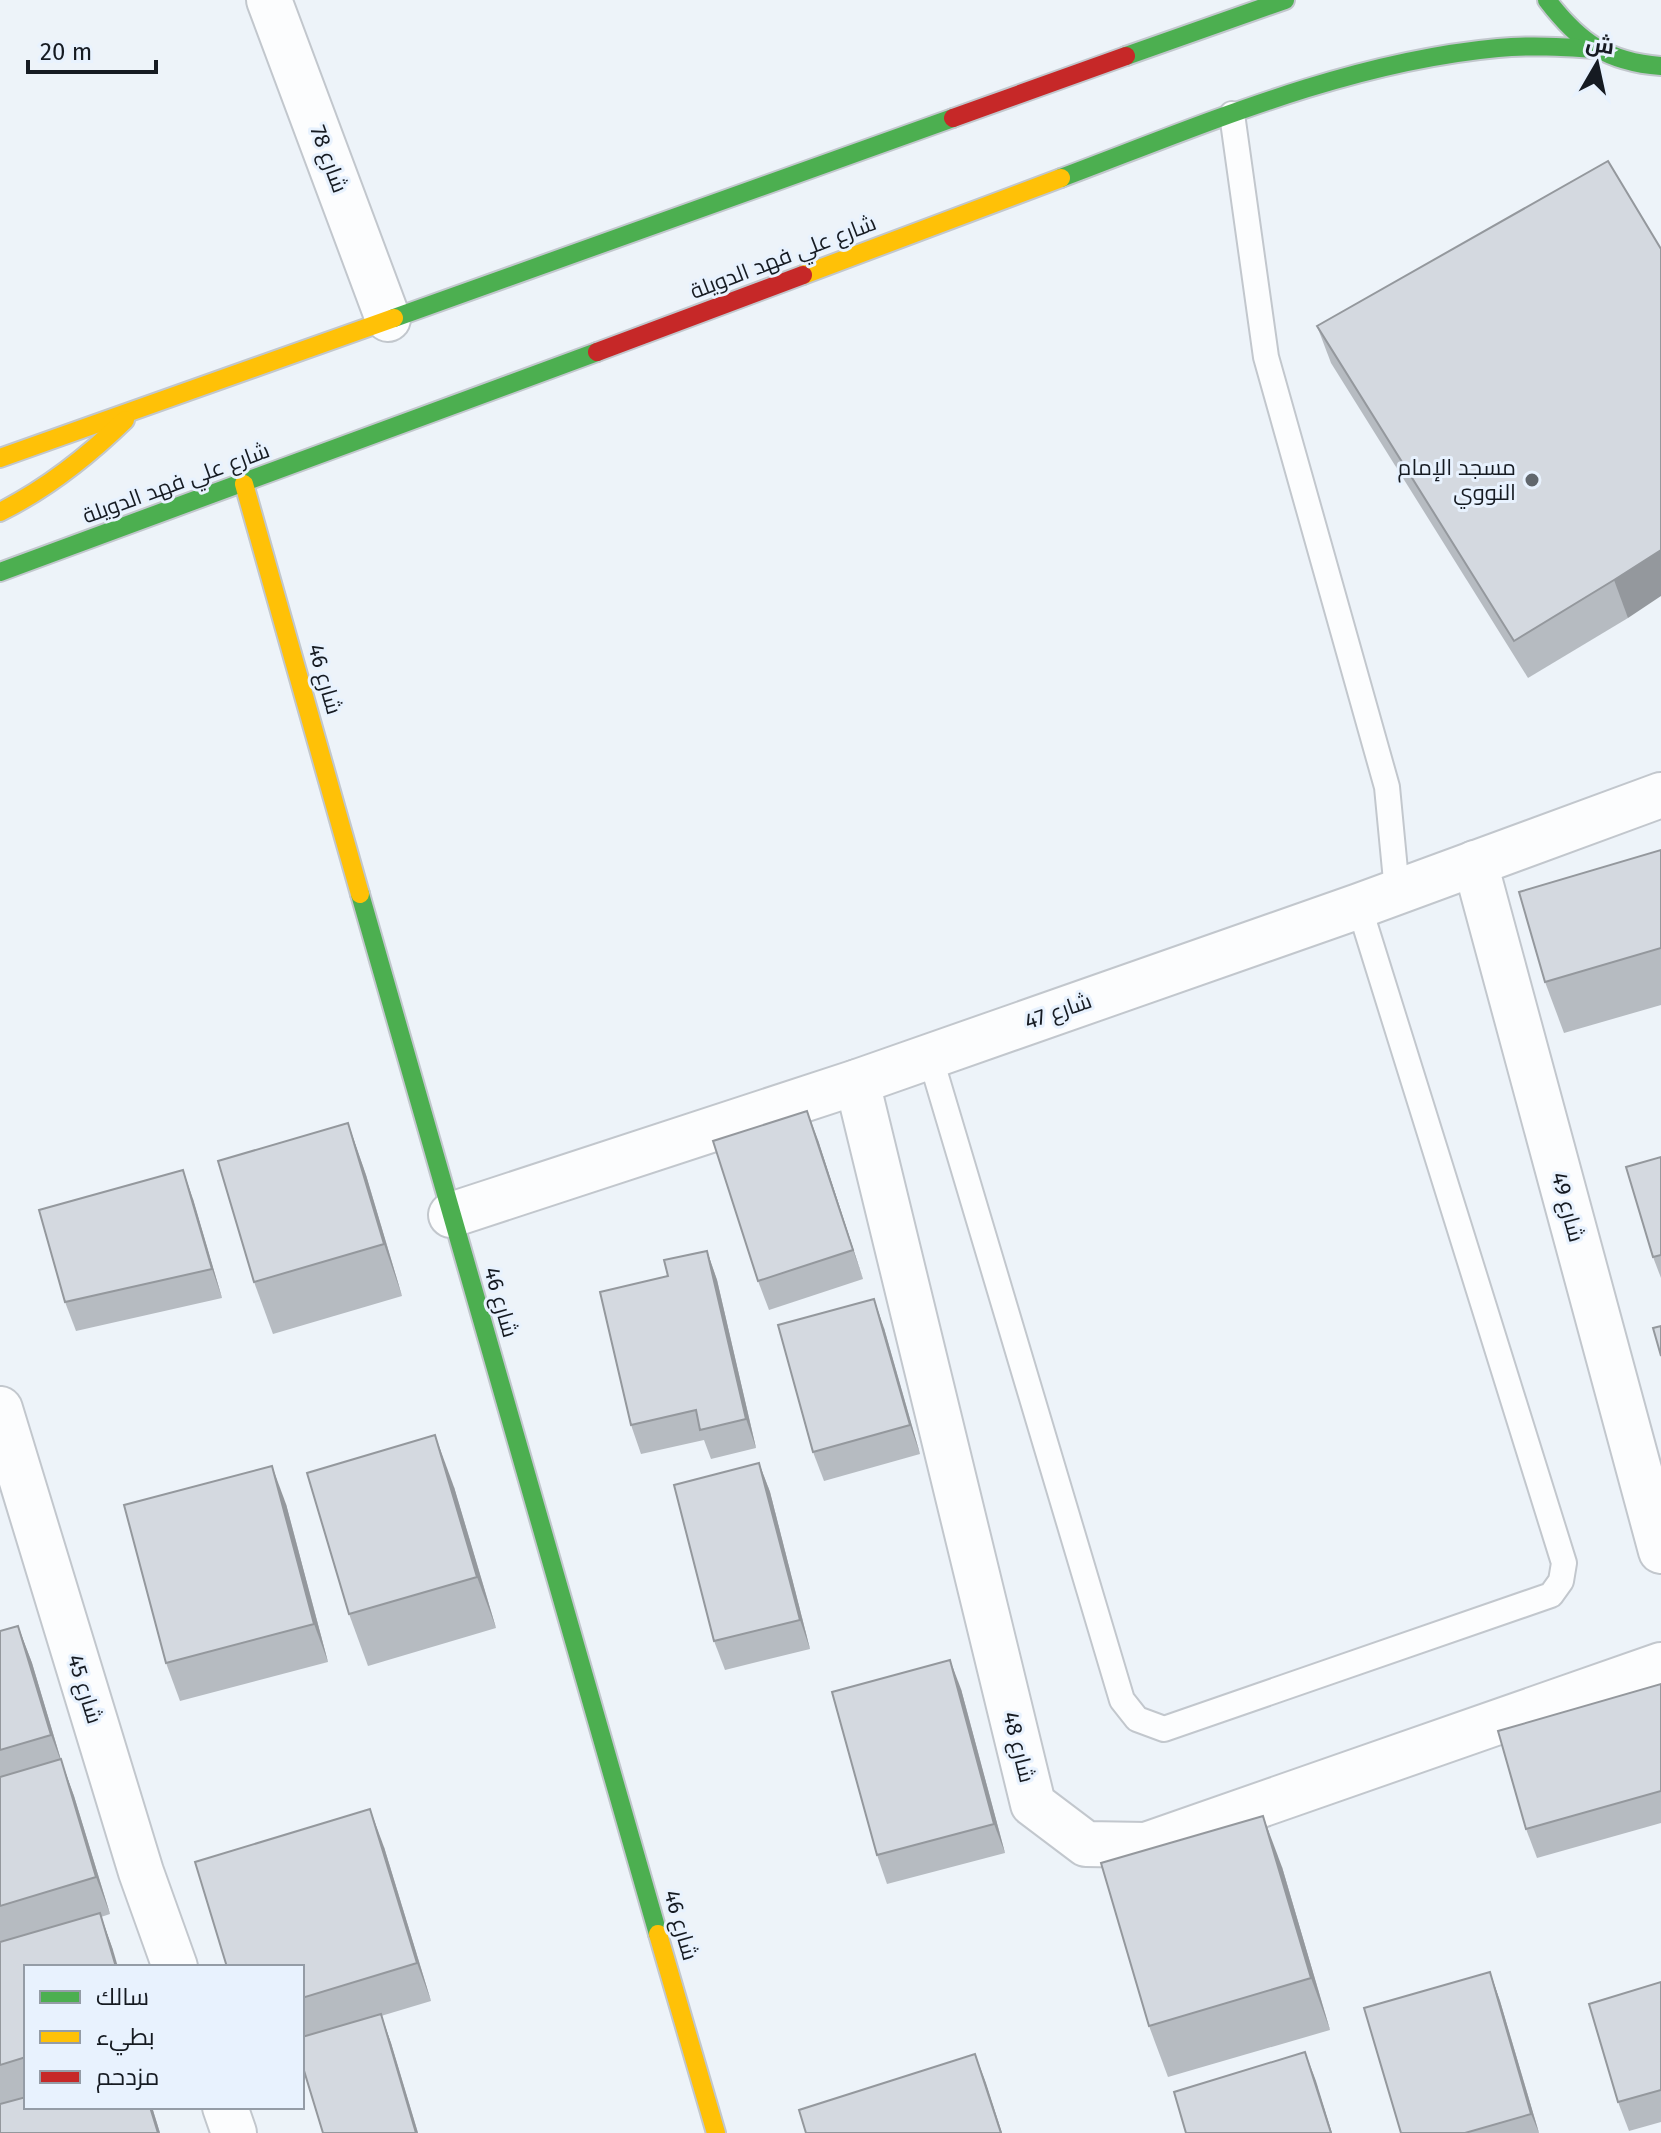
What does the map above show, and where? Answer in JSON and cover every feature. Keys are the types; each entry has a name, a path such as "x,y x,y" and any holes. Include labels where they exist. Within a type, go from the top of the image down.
{"main road":[{"path":"0,458 1285,0"},
{"path":"1547,0 1566,26 1606,54"},
{"name":"شارع علي فهد الدويلة","path":"0,572 244,484 1232,114 1372,69 1449,52 1501,46 1559,45 1661,66"},
{"path":"0,512 61,477 101,444 138,407"},
{"name":"شارع 46","path":"244,484 716,2133"}],"street":[{"name":"شارع 78","path":"269,0 388,319"},
{"path":"1606,54 1661,74"},
{"name":"شارع 47","path":"451,1215 857,1082 1661,795"},
{"name":"شارع 49","path":"1475,863 1661,1551"},
{"name":"شارع 48","path":"857,1082 1033,1804 1086,1844 1146,1845 1661,1665"},
{"name":"شارع 45","path":"0,1409 141,1872 174,1965"},
{"path":"226,2109 234,2133"}],"lane":[{"path":"930,1056 1122,1700 1137,1719 1164,1729 1551,1595 1561,1581 1564,1563 1378,898 1387,787 1266,357 1232,114"}],"building":[{"name":"مسجد الإمام النووي","path":"1608,161 1661,249 1661,550 1514,641 1317,326"},
{"path":"1661,850 1661,948 1545,982 1519,892"},
{"path":"807,1111 853,1250 758,1281 713,1141"},
{"path":"348,1123 384,1244 254,1282 218,1161"},
{"path":"1661,1157 1661,1255 1653,1257 1626,1167"},
{"path":"183,1170 212,1269 65,1302 39,1210"},
{"path":"707,1251 746,1419 700,1430 696,1410 631,1425 600,1292 668,1276 664,1260"},
{"path":"874,1299 910,1425 813,1452 778,1325"},
{"path":"1661,1326 1661,1356 1653,1328"},
{"path":"435,1435 477,1577 349,1614 307,1473"},
{"path":"759,1463 800,1620 714,1641 674,1485"},
{"path":"272,1466 314,1624 166,1663 124,1505"},
{"path":"18,1626 51,1735 0,1750 0,1631"},
{"path":"950,1660 994,1824 877,1855 832,1692"},
{"path":"1661,1684 1661,1791 1526,1829 1498,1731"},
{"path":"61,1759 96,1877 0,1906 0,1777"},
{"path":"370,1809 417,1963 304,1997 304,1965 226,1965 195,1862"},
{"path":"1263,1816 1311,1978 1149,2026 1101,1863"},
{"path":"100,1913 115,1965 24,1965 24,2058 0,2065 0,1942"},
{"path":"1490,1972 1531,2114 1465,2133 1401,2133 1364,2008"},
{"path":"1661,1982 1661,2090 1618,2102 1589,2004"},
{"path":"381,2014 416,2133 323,2133 304,2071 304,2036"},
{"path":"1305,2052 1331,2133 1186,2133 1174,2092"},
{"path":"975,2054 1001,2133 806,2133 799,2110"},
{"path":"24,2098 24,2109 151,2109 158,2133 0,2133 0,2104"}],"traffic: fast":[{"path":"1126,56 1285,0"},
{"path":"1547,0 1571,27 1596,47 1625,60 1661,66"},
{"path":"1061,178 1275,98 1385,67 1441,55 1498,48 1595,49"},
{"path":"394,318 953,118"},
{"path":"0,572 597,352"},
{"path":"360,894 658,1934"}],"traffic: slow":[{"path":"803,275 1061,178"},
{"path":"0,458 394,318"},
{"path":"0,512 66,471 125,420"},
{"path":"244,484 360,894"},
{"path":"658,1934 716,2133"}],"traffic: jam":[{"path":"953,118 1126,56"},
{"path":"597,352 803,275"}],"place":[{"name":"مسجد الإمام النووي","path":"1532,480"}]}
